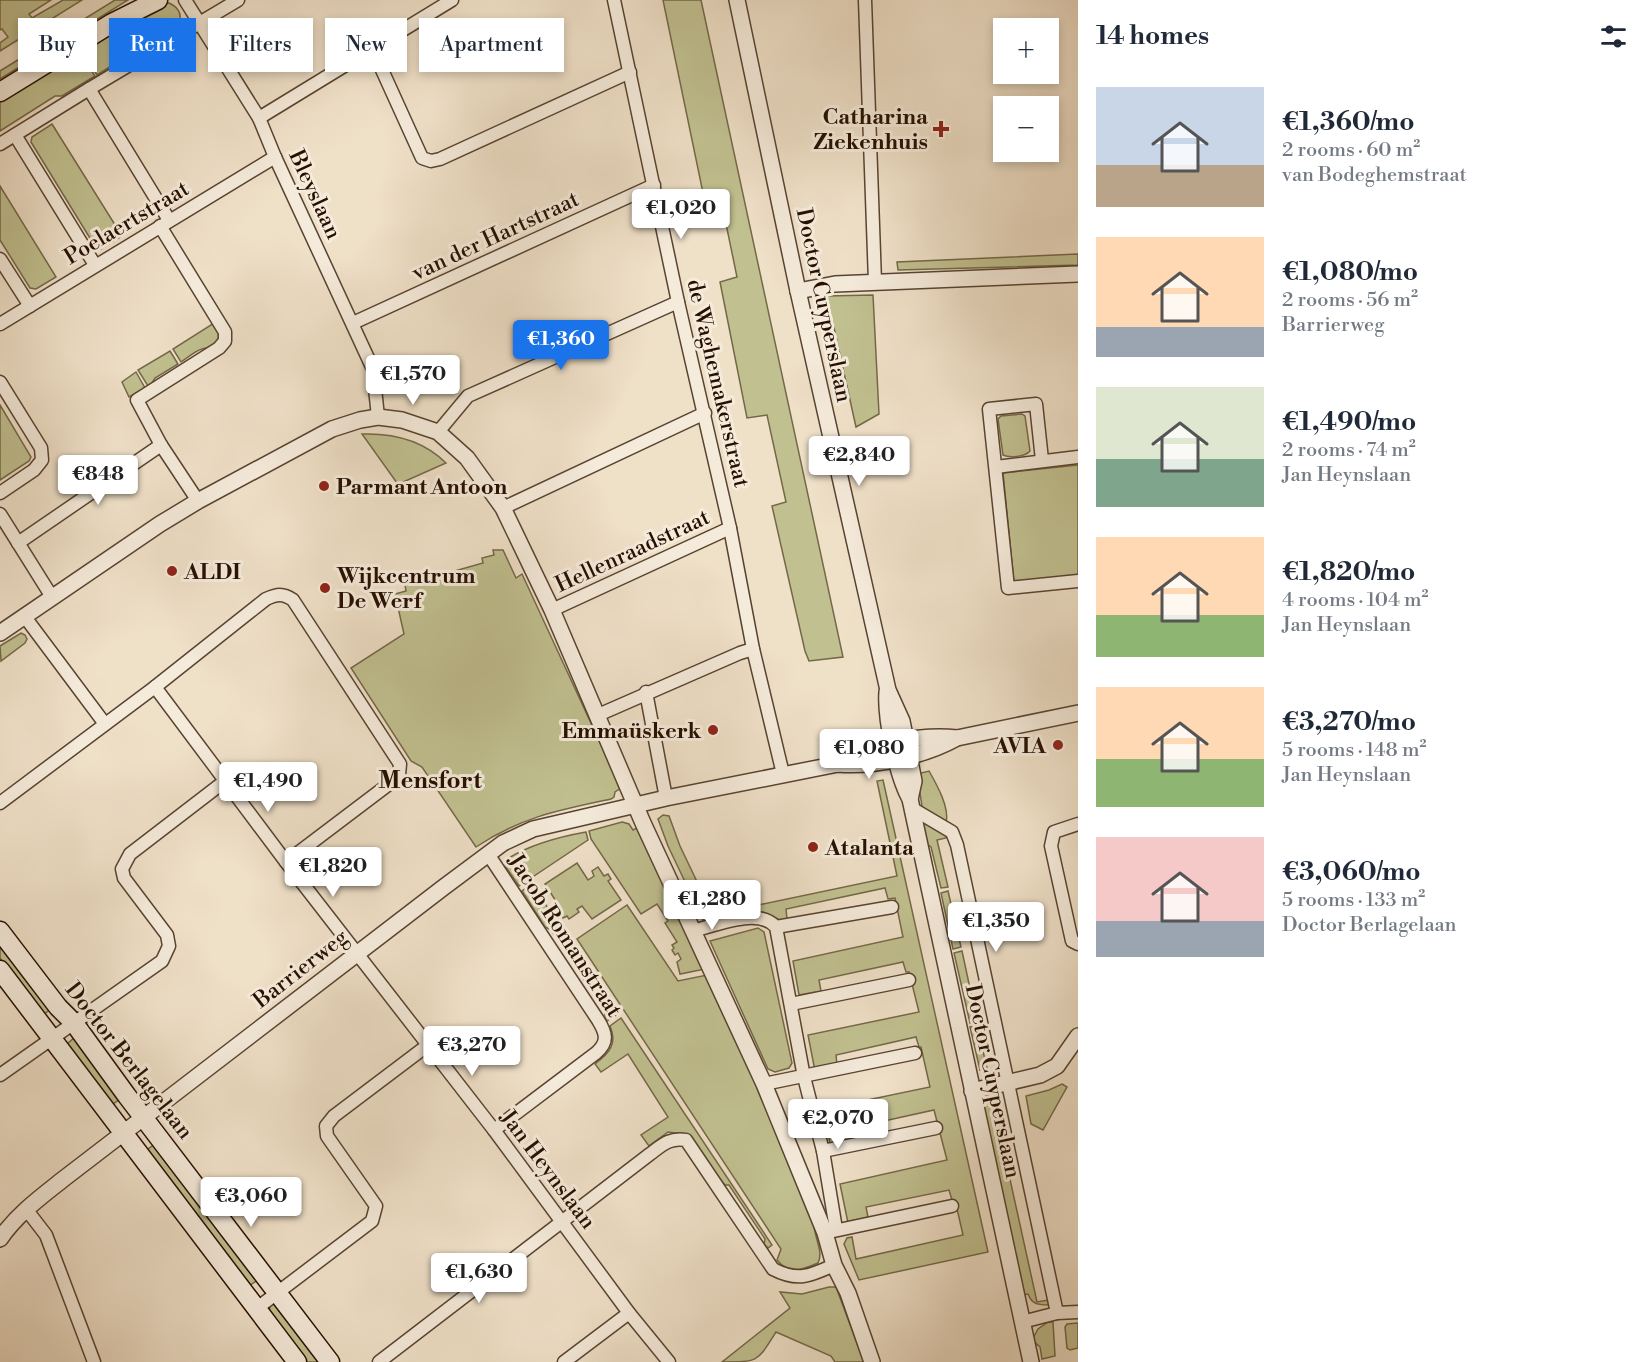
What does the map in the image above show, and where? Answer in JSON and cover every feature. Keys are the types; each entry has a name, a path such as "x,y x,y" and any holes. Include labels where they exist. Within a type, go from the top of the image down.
{"main road":[{"path":"118,18 141,0"},
{"path":"122,18 158,0"},
{"path":"0,92 109,25"},
{"name":"Doctor Berlagelaan","path":"0,931 58,1007 74,1023 330,1362"},
{"path":"0,970 297,1362"}],"street":[{"name":"Bleyslaan","path":"185,0 259,118 373,369 378,417"},
{"path":"0,144 238,0"},
{"path":"407,28 452,0"},
{"name":"de Waghemakerstraat","path":"614,0 678,302 730,528 753,649 783,774"},
{"name":"Doctor Cuyperslaan","path":"736,0 798,291 888,690 902,721 902,785 912,804 1031,1362"},
{"path":"865,0 875,282"},
{"path":"259,118 336,72"},
{"path":"383,72 422,158 431,161 441,159 630,72"},
{"path":"89,89 225,332 225,341 219,348 137,400 161,445 198,501"},
{"path":"15,135 95,265"},
{"name":"Poelaertstraat","path":"0,324 275,157"},
{"name":"van der Hartstraat","path":"353,323 654,185"},
{"path":"0,259 30,306"},
{"path":"798,291 835,284 1078,274"},
{"path":"438,432 468,396 678,302"},
{"path":"0,382 40,448 42,460 34,470 0,493"},
{"path":"1042,460 1036,404 989,408 1008,588 1078,581"},
{"path":"503,508 705,413"},
{"path":"0,633 160,524 332,429 378,417 402,420 438,432 467,458 503,508 552,610 636,805 831,1231"},
{"path":"18,543 161,445"},
{"path":"996,467 1078,457"},
{"path":"0,514 52,597"},
{"name":"Hellenraadstraat","path":"552,610 730,528"},
{"path":"0,803 155,687 266,599 276,595 286,595 293,600 400,764 399,775 393,781 286,862"},
{"path":"25,617 105,724"},
{"path":"598,715 646,692 740,652 753,649"},
{"name":"Jan Heynslaan","path":"155,687 286,862 494,1130 629,1313 669,1362"},
{"path":"646,692 666,798"},
{"name":"Barrierweg","path":"0,1239 26,1209 123,1132 502,843 533,829 666,798 838,764 854,754 901,750 936,736 957,738 1078,713"},
{"path":"0,1075 162,961 169,946 167,935 124,878 122,869 130,854 225,781"},
{"name":"Doctor Cuyperslaan","path":"912,804 952,832 957,845 1057,1313"},
{"path":"1078,824 1054,832 1051,846 1072,941 1078,944"},
{"name":"Jacob Romanstraat","path":"488,854 598,1020 606,1038 605,1043 596,1053 494,1130"},
{"path":"776,927 892,907"},
{"path":"693,931 753,916 767,918 776,927 804,1077 823,1151 834,1265 848,1293 872,1362"},
{"path":"791,1004 909,980"},
{"path":"972,1091 1040,1075 1057,1066 1078,1036"},
{"path":"256,1309 372,1221 376,1206 327,1136 326,1126 334,1116 428,1045"},
{"path":"764,1084 915,1053"},
{"path":"823,1151 936,1128"},
{"path":"379,1362 669,1140 676,1138 686,1140 773,1269 786,1275 804,1277 834,1265"},
{"path":"831,1231 952,1206"},
{"path":"26,1209 46,1235 94,1362"},
{"path":"1022,1322 1057,1313 1078,1312"},
{"path":"564,1362 629,1313"}],"shaded area":[{"path":"0,0 51,0 29,14 32,18 18,18 18,40 0,51 0,43 8,37 2,29 0,30"},
{"path":"63,0 82,0 53,18 32,18"},
{"path":"115,0 128,0 97,19 86,18"},
{"path":"663,0 701,0 843,657 809,661 805,651 772,506 786,502 767,415 747,418 720,282 737,277 719,190 703,193"},
{"path":"169,3 179,11 180,18 136,18 155,6"},
{"path":"109,34 109,67 97,75 95,72 97,72 97,42"},
{"path":"18,60 18,68 0,79 0,71"},
{"path":"49,72 92,72 95,76 62,96 55,96 0,131 0,102"},
{"path":"52,124 122,236 101,249 96,248 31,142 32,137"},
{"path":"0,186 56,277 36,289 30,288 0,240"},
{"path":"1078,254 1078,265 898,270 897,262"},
{"path":"873,295 879,414 856,427 827,296"},
{"path":"214,323 218,341 181,362 173,349"},
{"path":"170,351 178,364 155,378 148,386 138,370"},
{"path":"136,372 145,388 129,397 122,382"},
{"path":"0,405 31,457 29,461 0,480"},
{"path":"1022,414 1025,416 1030,451 1025,455 1003,455 998,419 1001,416"},
{"path":"362,434 385,435 418,443 446,463 397,483"},
{"path":"1078,465 1078,576 1014,583 1003,473"},
{"path":"493,550 503,550 516,578 522,574 621,788 611,799 541,816 509,828 476,847 422,767 411,761 351,668 404,634 395,594 406,591 405,585 483,563 482,558 494,555"},
{"path":"21,633 27,639 25,643 1,661 0,646"},
{"path":"929,771 944,804 946,823 924,810 922,806 917,774"},
{"path":"883,780 988,1252 859,1280 844,1244 847,1238 852,1237 856,1259 963,1235 955,1200 952,1200 949,1190 866,1207 868,1217 848,1223 840,1184 947,1160 934,1110 843,1130 844,1141 830,1144 824,1109 930,1087 921,1047 916,1037 836,1055 837,1065 815,1071 808,1035 919,1012 909,972 906,972 903,962 819,980 821,991 799,995 793,961 903,937 895,898 888,899 885,888 786,909 787,919 782,921 763,912 706,926 668,846 658,819 663,815 669,816 680,846 711,911 749,903 758,905 897,876 877,781"},
{"path":"922,820 946,834 946,838 937,840 948,887 941,888 931,847 924,842"},
{"path":"622,822 629,824 633,830 639,827 705,969 680,974 677,962 681,959 678,953 675,955 672,950 674,948 672,945 677,942 665,923 668,921 657,904 641,914 591,839 589,831"},
{"path":"586,832 588,840 519,886 505,866 507,859 535,845"},
{"path":"577,863 588,880 594,876 592,871 598,867 604,876 608,874 611,879 608,881 621,900 592,919 582,906 577,909 579,912 569,919 567,916 563,918 557,908 559,906 545,884"},
{"path":"532,884 569,940 561,945 551,930 545,927 522,891"},
{"path":"948,891 961,947 953,949 941,893"},
{"path":"627,905 678,981 707,975 756,1082 814,1224 820,1254 818,1263 796,1270 786,1268 777,1260 781,1249 577,939"},
{"path":"758,928 764,932 792,1063 789,1068 775,1072 768,1069 710,941"},
{"path":"0,939 52,1008 43,1015 0,958"},
{"path":"574,945 619,1013 607,1021 605,1011 565,951"},
{"path":"962,951 977,1021 970,1023 954,953"},
{"path":"621,1018 772,1245 768,1248 764,1244 765,1239 729,1185 725,1185 683,1134 668,1132 649,1146 641,1135 668,1117 628,1054 601,1072 595,1064 611,1048 613,1038 610,1026"},
{"path":"977,1026 987,1068 980,1070 970,1027"},
{"path":"75,1037 124,1096 109,1107 67,1044"},
{"path":"1062,1084 1067,1087 1043,1130 1031,1124 1026,1096"},
{"path":"993,1102 1037,1302 1048,1300 1050,1305 1036,1304 1028,1294 1023,1295 982,1105"},
{"path":"159,1141 262,1277 249,1286 144,1152"},
{"path":"836,1287 864,1362 835,1362 831,1356 776,1332 756,1358 743,1362 722,1362 790,1308 780,1292 802,1294"},
{"path":"276,1301 327,1362 306,1362 269,1313 270,1306"},
{"path":"1048,1322 1053,1322 1055,1356 1042,1359 1040,1347 1032,1340 1038,1329"},
{"path":"1078,1323 1078,1348 1070,1350 1067,1348 1065,1327 1067,1324"}],"place":[{"name":"Catharina Ziekenhuis","path":"941,129"},
{"name":"Parmant Antoon","path":"324,486"},
{"name":"ALDI","path":"172,571"},
{"name":"Wijkcentrum De Werf","path":"325,588"},
{"name":"Emmaüskerk","path":"713,730"},
{"name":"AVIA","path":"1058,745"},
{"name":"Atalanta","path":"813,847"}],"district":[{"name":"Mensfort","path":"430,780"}]}
